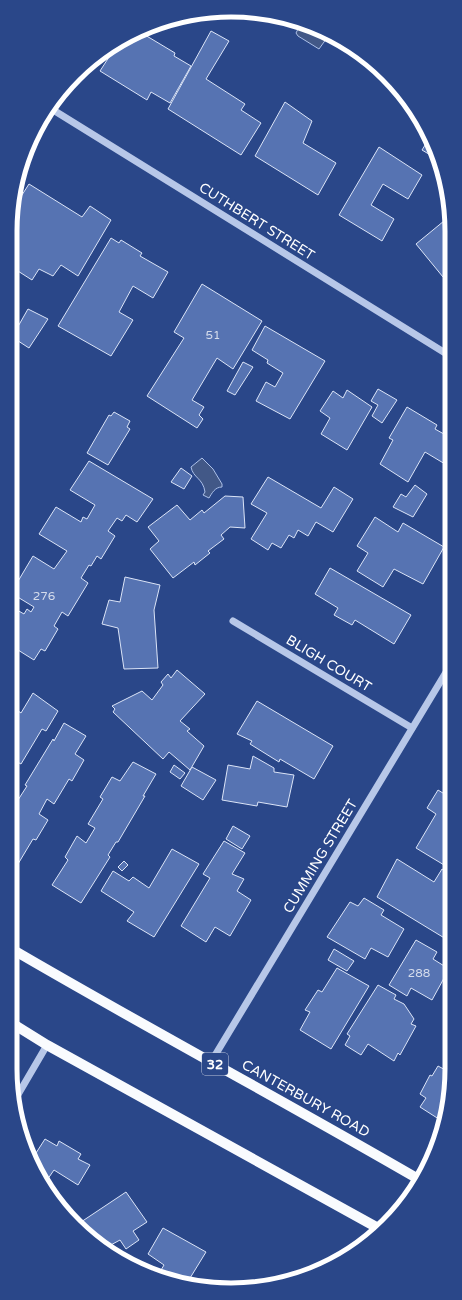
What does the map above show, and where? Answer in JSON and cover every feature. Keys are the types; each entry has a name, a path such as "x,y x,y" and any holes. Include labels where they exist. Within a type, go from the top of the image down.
{"main road":[{"name":"CANTERBURY ROAD","path":"17,952 415,1177"},
{"path":"17,1026 375,1227"}],"street":[{"name":"CUTHBERT STREET","path":"54,111 445,353"},
{"name":"BLIGH COURT","path":"233,620 412,728"},
{"name":"CUMMING STREET","path":"211,1062 445,674"},
{"path":"19,1094 47,1044"}],"water":[{"path":"299,28 326,39 319,49 298,36 296,33"},
{"path":"202,458 213,469 222,484 222,487 216,489 209,498 203,495 205,492 204,487 192,471 191,467"}],"building":[{"path":"211,31 229,41 206,79 245,104 241,110 261,123 241,155 168,109"},
{"path":"145,35 175,53 174,56 191,66 170,103 151,92 147,100 100,71 111,54"},
{"path":"285,102 312,121 303,143 336,163 318,195 255,156"},
{"path":"426,143 432,156 422,150"},
{"path":"379,147 422,175 408,199 383,184 371,205 394,219 382,241 339,215"},
{"path":"29,184 82,217 90,206 111,220 78,276 61,265 53,276 39,269 32,280 17,270 17,217 20,199"},
{"path":"445,220 445,275 443,277 416,244"},
{"path":"111,238 119,243 121,240 142,253 140,256 168,272 153,298 133,286 119,312 133,320 111,356 58,326"},
{"path":"202,284 262,321 233,369 217,358 192,400 204,407 199,415 203,419 197,428 147,396 184,338 174,332"},
{"path":"28,309 48,319 29,348 17,340 17,328"},
{"path":"265,326 325,361 290,419 256,401 266,382 275,387 283,373 267,363 268,360 252,350"},
{"path":"243,362 253,367 235,395 227,391"},
{"path":"378,389 397,400 382,423 372,416 378,405 371,401"},
{"path":"347,390 372,407 347,450 321,434 330,418 320,411 333,391 343,398"},
{"path":"407,407 437,425 435,429 445,435 445,464 425,452 408,482 380,464 393,440 389,438"},
{"path":"114,412 130,421 127,427 130,429 108,465 87,453 109,415 111,416"},
{"path":"89,461 153,499 137,522 126,515 122,521 117,518 108,531 115,536 101,559 97,556 81,578 88,583 68,616 62,612 54,626 58,629 45,651 41,649 34,660 17,649 17,610 24,614 27,609 31,612 34,607 17,597 17,583 33,556 54,569 67,551 39,534 56,507 81,522 83,517 87,519 95,505 70,490"},
{"path":"181,468 192,476 184,489 171,482"},
{"path":"268,477 321,508 334,487 353,499 333,532 316,522 308,536 298,530 294,538 289,535 281,548 272,543 268,550 251,539 267,513 251,504"},
{"path":"415,485 427,494 413,517 393,507 401,494 406,497"},
{"path":"225,496 243,497 245,528 230,527 221,535 224,539 208,551 210,553 195,565 194,562 173,578 150,549 159,541 148,527 177,505 190,520 202,510 204,513"},
{"path":"375,517 398,532 403,523 444,547 423,584 394,569 383,587 357,571 368,553 357,546"},
{"path":"330,568 411,615 394,644 355,620 352,625 334,615 338,608 315,594"},
{"path":"125,577 160,585 154,610 158,668 124,669 118,628 102,624 109,600 120,602"},
{"path":"177,670 205,694 180,721 190,729 187,731 204,746 190,770 169,752 163,759 113,712 115,709 112,706 142,691 152,700 163,685 161,682 168,674 171,678"},
{"path":"33,693 58,711 46,731 42,729 21,764 17,762 17,710 21,713"},
{"path":"257,701 333,746 314,779 280,759 279,762 250,744 252,741 237,734"},
{"path":"64,723 86,736 75,754 84,760 72,781 69,779 54,804 47,799 39,814 48,820 36,840 33,839 18,864 17,800 27,786 25,785 53,739 54,741"},
{"path":"253,756 274,768 274,772 294,775 287,807 258,802 257,806 222,800 228,765 250,769"},
{"path":"133,762 156,774 118,842 116,842 108,855 110,857 81,903 52,885 68,860 65,857 77,836 86,843 95,828 88,824 103,799 100,797 112,777 120,781"},
{"path":"174,765 185,773 180,779 170,772"},
{"path":"192,767 216,780 203,800 181,786"},
{"path":"438,790 445,794 445,866 416,848 436,814 427,808"},
{"path":"233,826 250,836 242,849 226,839"},
{"path":"224,841 245,853 232,874 244,879 237,891 251,900 230,936 215,927 206,942 181,926 210,878 203,874"},
{"path":"172,849 199,864 154,937 127,921 134,912 101,891 113,871 129,881 133,877 149,888"},
{"path":"397,859 434,882 442,869 445,870 445,938 377,897"},
{"path":"124,861 128,865 122,871 118,867"},
{"path":"364,898 384,910 381,915 404,929 388,957 371,948 365,959 327,937 350,902 358,906"},
{"path":"416,940 437,952 433,959 445,966 445,976 432,1000 411,988 407,996 389,985"},
{"path":"334,949 354,961 347,971 328,960"},
{"path":"337,968 369,986 331,1049 300,1030 310,1012 305,1010 318,990 322,992"},
{"path":"378,985 396,995 394,999 404,1004 414,1019 411,1024 416,1026 400,1055 398,1053 394,1061 368,1044 361,1055 345,1045 350,1036 347,1034"},
{"path":"438,1066 445,1070 445,1083 439,1119 420,1107 426,1098 420,1094 430,1075 432,1076"},
{"path":"45,1139 57,1146 59,1141 81,1154 78,1159 90,1165 78,1185 54,1170 48,1179 34,1152 36,1153"},
{"path":"126,1192 147,1222 133,1231 139,1240 126,1249 120,1240 110,1245 82,1222"},
{"path":"163,1228 206,1252 189,1279 160,1271 164,1265 148,1254"}]}
